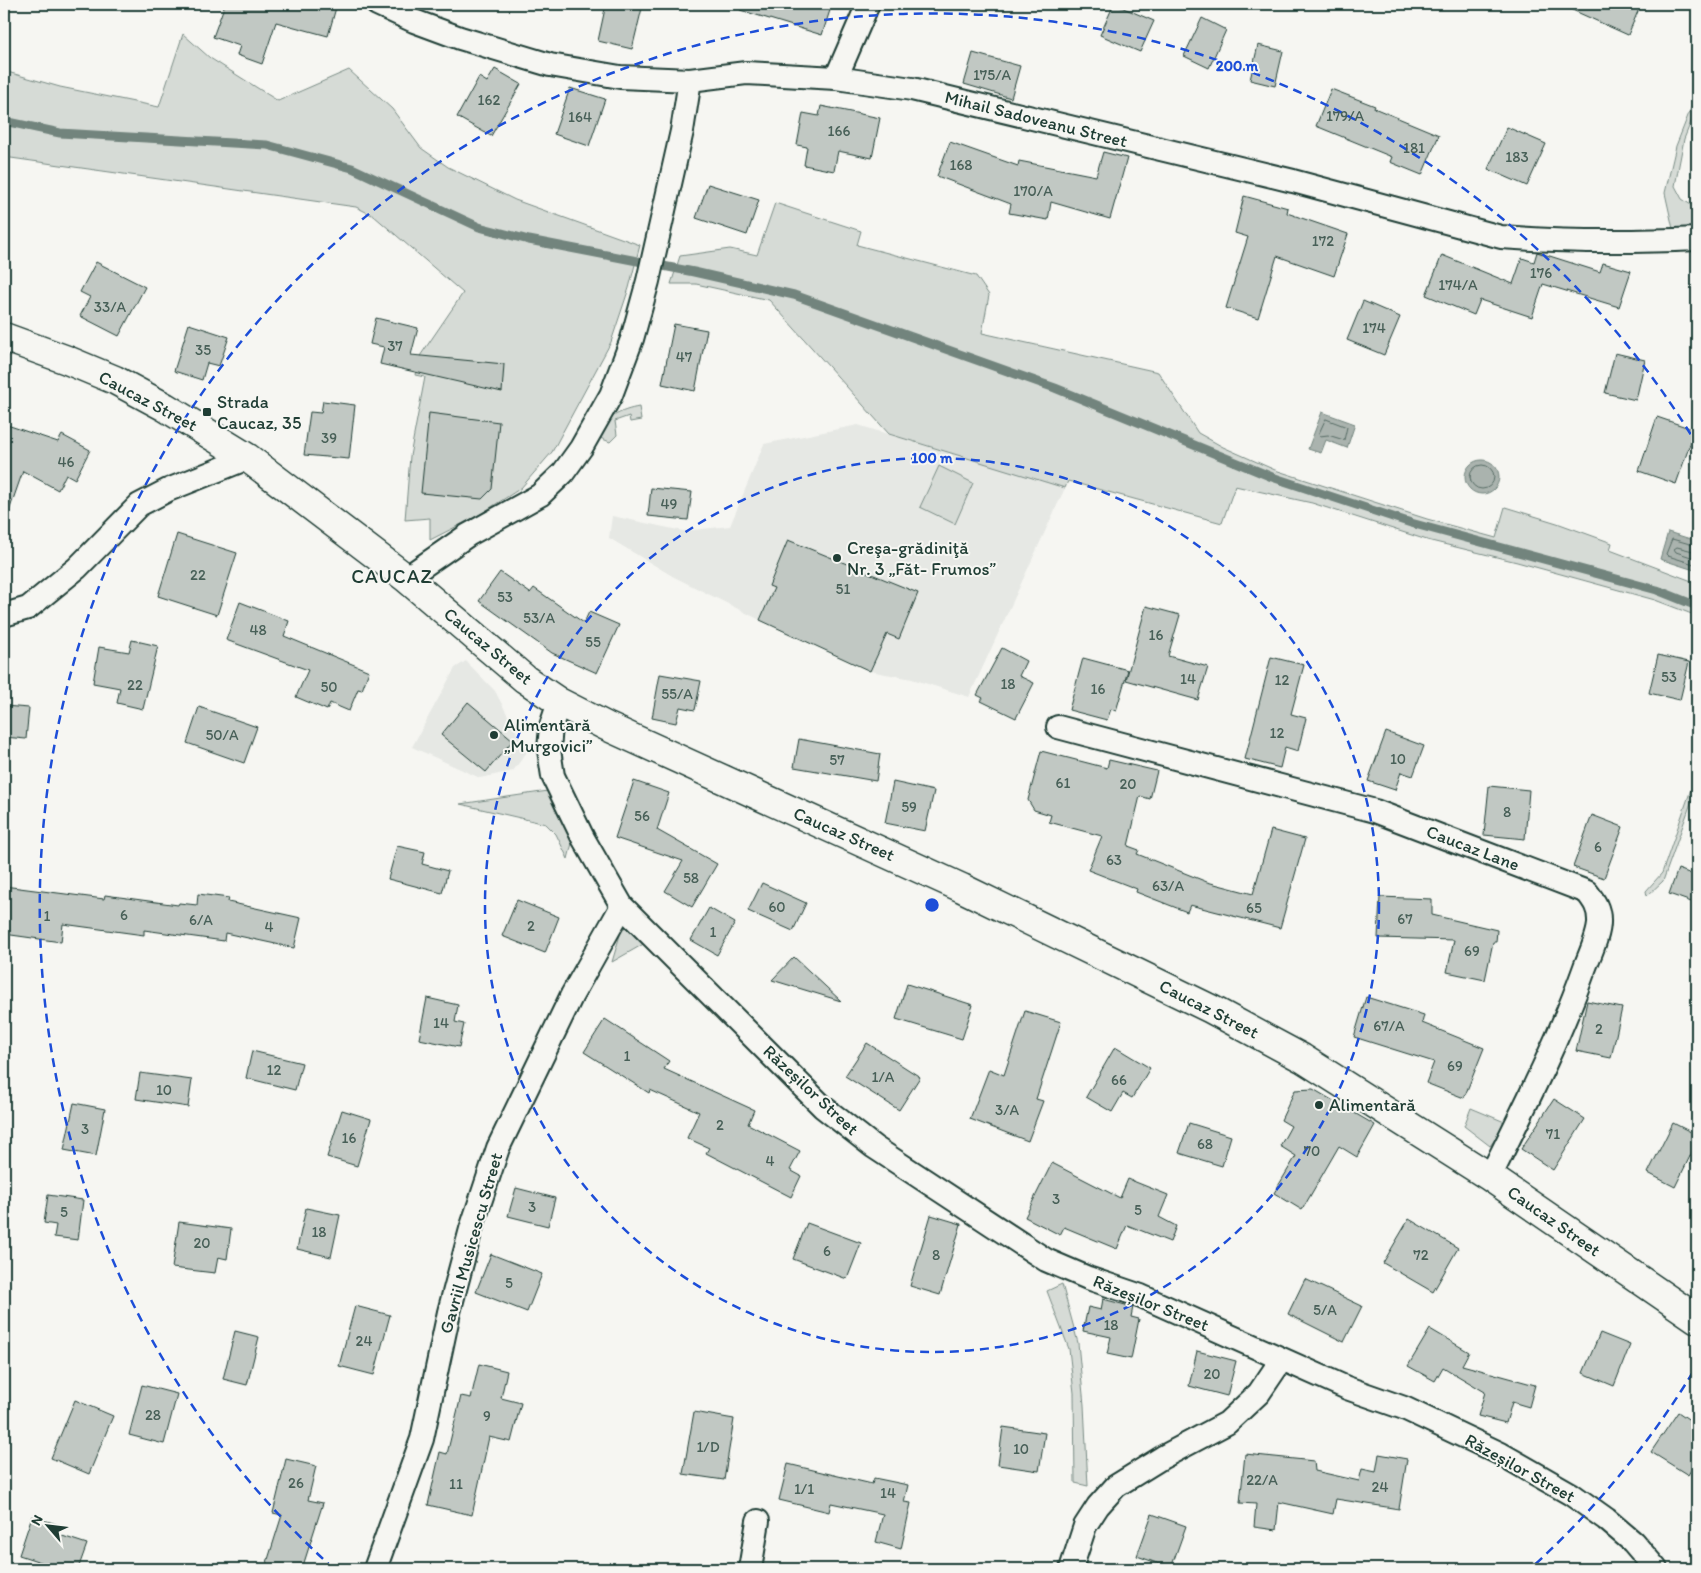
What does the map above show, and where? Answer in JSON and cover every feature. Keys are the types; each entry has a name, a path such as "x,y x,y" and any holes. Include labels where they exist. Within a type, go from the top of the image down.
{"street":[{"name":"Mihail Sadoveanu Street","path":"377,4 414,21 460,38 550,65 620,77 690,80 746,73 836,78 903,87 1293,181 1501,237 1534,240 1697,239"},
{"path":"836,78 868,4"},
{"path":"406,578 468,535 540,495 563,473 581,448 611,395 632,339 648,281 682,131 690,80"},
{"name":"Caucaz Street","path":"4,336 115,380 165,407 248,458 406,578 525,679 559,702 615,730 962,888 1211,1008 1302,1058 1490,1177 1697,1319"},
{"path":"4,615 28,608 77,568 139,506 168,490 248,458"},
{"name":"Răzeșilor Street","path":"559,702 551,726 549,750 553,776 584,838 622,906 823,1107 874,1147 1046,1260 1088,1278 1141,1296 1346,1388 1404,1408 1517,1463 1571,1494 1606,1519 1633,1542 1656,1569"},
{"name":"Caucaz Lane","path":"1058,727 1375,811 1587,892 1597,905 1599,921 1590,954 1574,999 1490,1177"},
{"name":"Gavriil Musicescu Street","path":"375,1569 422,1438 449,1312 472,1229 498,1148 572,995 622,906"},
{"path":"1071,1569 1086,1526 1098,1506 1116,1486 1163,1457 1227,1423 1259,1394 1282,1359"},
{"path":"750,1569 758,1521"}],"shaded area":[{"path":"183,34 210,58 278,101 349,70 392,109 421,148 448,167 515,200 640,245 629,288 611,342 552,452 521,488 479,515 430,540 430,518 405,520 410,456 425,377 415,375 418,359 463,293 374,216 356,207 4,157 4,71 60,87 159,107"},
{"path":"1697,93 1697,107 1684,139 1675,186 1682,199 1697,209 1697,232 1673,229 1665,193 1676,146"},
{"path":"775,203 861,231 857,245 976,276 989,295 982,333 1158,372 1198,433 1223,447 1275,470 1427,519 1496,538 1505,507 1557,523 1612,543 1610,550 1697,583 1697,616 1655,600 1517,562 1427,540 1312,503 1235,486 1222,523 1068,481 1065,488 889,434 769,300 696,284 671,284 680,256 730,249 757,255"},
{"path":"639,407 641,420 630,422 629,416 615,421 617,435 610,442 600,438 601,431 608,420 626,410"},
{"name":"Creşa-grădiniţă Nr. 3 „Făt- Frumos”","path":"858,425 1065,488 969,697 912,679 870,671 760,620 674,577 609,538 612,516 683,531 730,526 764,444"},
{"path":"939,466 973,483 955,524 920,507"},
{"path":"466,661 495,691 527,752 513,771 480,778 412,747 455,668"},
{"path":"1697,772 1697,786 1663,881 1647,896 1646,891 1662,873"},
{"path":"548,791 573,839 568,859 556,834 546,824 460,804"},
{"path":"623,925 647,942 612,962"},
{"path":"1471,1108 1507,1123 1490,1146 1464,1126"},
{"path":"1062,1284 1078,1343 1084,1405 1088,1486 1075,1483 1074,1393 1069,1349 1047,1291"}],"water":[{"path":"1322,412 1355,424 1347,448 1326,440 1321,453 1308,449"},
{"path":"1482,460 1494,465 1499,477 1494,489 1482,494 1470,489 1465,477 1470,465"},
{"path":"1668,532 1697,541 1697,571 1660,559"}],"building":[{"path":"225,4 337,4 328,36 276,22 262,64 237,55 240,46 213,37"},
{"path":"606,4 643,4 632,49 598,41"},
{"path":"741,4 832,4 822,35 740,10"},
{"path":"1114,4 1154,21 1140,52 1100,35"},
{"path":"1559,4 1641,4 1628,35"},
{"path":"1202,18 1226,30 1209,68 1184,56"},
{"path":"1258,45 1283,51 1275,86 1250,80"},
{"path":"973,53 1020,66 1011,98 964,84"},
{"path":"495,69 521,84 491,136 457,117 479,77 487,82"},
{"path":"570,88 605,99 589,146 554,134"},
{"path":"1331,89 1375,106 1374,108 1439,135 1422,175 1390,162 1392,157 1316,126"},
{"path":"821,106 880,118 872,158 838,151 834,171 804,165 807,147 797,145 803,113 819,116"},
{"path":"1507,127 1546,144 1527,186 1488,169"},
{"path":"950,142 1018,166 1019,161 1096,176 1103,152 1127,158 1110,219 1051,202 1048,220 1009,213 1011,204 937,176"},
{"path":"708,184 759,200 747,235 696,218"},
{"path":"1244,196 1288,208 1287,213 1348,234 1334,276 1277,256 1258,318 1226,308 1248,237 1235,233"},
{"path":"1537,252 1600,272 1603,263 1631,271 1619,307 1543,284 1532,317 1480,300 1474,315 1426,295 1442,255 1513,284 1522,258 1534,262"},
{"path":"96,262 145,287 119,336 80,316 90,297 80,292"},
{"path":"1363,301 1400,317 1384,355 1347,340"},
{"path":"376,318 418,328 411,355 504,364 502,392 380,364 384,347 370,344"},
{"path":"189,324 229,337 219,366 207,363 202,380 174,371"},
{"path":"674,324 707,330 695,391 662,384"},
{"path":"1615,353 1645,360 1636,400 1605,393"},
{"path":"323,401 355,405 349,459 304,455 310,412 321,413"},
{"path":"429,413 499,422 492,489 482,499 421,493"},
{"path":"1657,417 1695,430 1676,484 1639,471"},
{"path":"4,424 58,442 62,435 90,450 75,479 66,474 58,490 23,471 8,514 4,513"},
{"path":"651,488 692,492 688,520 648,516"},
{"path":"177,534 237,553 217,615 158,596"},
{"path":"788,540 918,593 899,639 887,634 870,671 760,620 774,588 769,586"},
{"path":"500,572 530,593 534,588 584,623 589,612 619,625 597,673 552,653 479,601"},
{"path":"240,602 289,621 284,636 369,671 362,690 358,689 349,711 330,703 327,710 296,697 308,670 226,640"},
{"path":"1146,606 1180,615 1168,656 1208,667 1198,700 1126,680"},
{"path":"132,640 158,646 143,709 117,703 120,688 93,683 99,647 129,652"},
{"path":"1002,648 1026,661 1019,676 1034,683 1016,718 981,701 983,698 977,695"},
{"path":"1658,655 1689,662 1680,700 1649,693"},
{"path":"1271,657 1304,665 1291,714 1306,718 1298,751 1285,747 1280,768 1245,759"},
{"path":"1083,658 1128,670 1116,711 1111,709 1107,720 1069,710"},
{"path":"660,674 701,681 695,710 680,707 676,723 652,718"},
{"path":"468,702 513,740 486,772 441,735"},
{"path":"4,706 29,708 26,739 4,737"},
{"path":"199,707 257,727 244,763 187,743"},
{"path":"1386,732 1424,746 1413,776 1401,772 1395,790 1368,781"},
{"path":"799,739 880,754 876,781 794,767"},
{"path":"1041,751 1107,768 1109,760 1157,771 1150,799 1140,796 1128,846 1139,850 1137,854 1207,882 1253,894 1271,830 1305,839 1280,928 1190,905 1187,912 1136,892 1137,889 1088,870 1102,836 1049,822 1051,815 1034,810 1028,800"},
{"path":"634,781 669,793 657,830 717,864 692,907 665,891 683,861 615,838"},
{"path":"893,782 934,791 925,831 885,823"},
{"path":"1489,786 1529,790 1525,839 1484,835"},
{"path":"1592,815 1623,827 1604,878 1573,867"},
{"path":"397,846 425,852 422,864 448,871 442,893 388,879"},
{"path":"1678,869 1697,876 1697,904 1669,894"},
{"path":"762,883 806,903 793,931 748,911"},
{"path":"4,886 104,899 105,895 178,905 179,903 197,905 198,894 229,898 228,902 301,918 294,948 225,933 224,941 144,930 144,935 63,924 61,942 4,934"},
{"path":"1380,897 1432,899 1432,915 1497,930 1496,942 1493,942 1485,980 1447,972 1454,940 1378,938"},
{"path":"517,900 559,917 545,953 502,936"},
{"path":"709,908 735,923 717,955 691,940"},
{"path":"794,957 841,1001 772,980"},
{"path":"907,984 973,1005 962,1039 896,1019"},
{"path":"1366,997 1424,1015 1422,1023 1484,1048 1464,1098 1426,1083 1434,1062 1354,1037"},
{"path":"427,998 458,1005 455,1022 464,1024 459,1047 419,1039"},
{"path":"1587,1001 1622,1008 1611,1058 1576,1051"},
{"path":"1025,1011 1061,1022 1036,1099 1043,1101 1028,1141 970,1119 989,1069 1004,1075"},
{"path":"605,1019 669,1061 664,1069 754,1110 748,1124 800,1151 790,1170 801,1176 791,1197 706,1153 709,1148 687,1138 699,1112 650,1090 649,1093 584,1052"},
{"path":"867,1043 920,1077 899,1110 845,1076"},
{"path":"1115,1047 1150,1068 1132,1098 1123,1093 1112,1112 1086,1097"},
{"path":"252,1051 302,1063 295,1090 246,1078"},
{"path":"140,1073 192,1080 188,1107 136,1099"},
{"path":"1313,1089 1375,1125 1357,1157 1339,1146 1302,1210 1274,1193 1296,1156 1280,1146 1291,1126 1281,1120 1295,1090"},
{"path":"1554,1099 1585,1119 1553,1170 1521,1149"},
{"path":"74,1103 105,1109 96,1156 64,1150"},
{"path":"342,1110 371,1119 357,1166 327,1157"},
{"path":"1189,1123 1231,1136 1222,1166 1179,1153"},
{"path":"1673,1123 1697,1135 1697,1142 1675,1187 1648,1173"},
{"path":"1052,1163 1120,1198 1128,1179 1168,1195 1159,1217 1176,1226 1170,1242 1127,1225 1117,1249 1064,1227 1060,1235 1025,1217"},
{"path":"516,1188 555,1198 548,1226 508,1216"},
{"path":"48,1195 83,1200 78,1240 54,1237 56,1225 44,1223"},
{"path":"306,1208 340,1215 331,1257 297,1249"},
{"path":"931,1215 961,1224 940,1295 910,1286"},
{"path":"1409,1219 1458,1248 1433,1292 1383,1263"},
{"path":"179,1222 231,1229 227,1259 218,1257 215,1273 172,1268"},
{"path":"807,1223 861,1243 847,1279 793,1259"},
{"path":"491,1254 542,1274 527,1312 476,1292"},
{"path":"1305,1279 1362,1306 1344,1342 1288,1314"},
{"path":"1103,1299 1133,1307 1131,1317 1139,1319 1131,1359 1107,1354 1111,1337 1083,1331 1088,1307 1101,1310"},
{"path":"355,1306 390,1315 374,1375 339,1366"},
{"path":"1430,1329 1469,1352 1462,1365 1535,1385 1529,1407 1512,1402 1506,1423 1478,1416 1485,1392 1443,1367 1435,1381 1408,1366"},
{"path":"235,1331 259,1337 247,1385 223,1379"},
{"path":"1600,1333 1630,1345 1614,1386 1583,1373"},
{"path":"1197,1351 1236,1361 1227,1396 1189,1386"},
{"path":"479,1364 507,1371 501,1398 521,1403 511,1442 489,1437 472,1515 428,1505 440,1452 447,1454 461,1396 471,1398"},
{"path":"142,1385 177,1394 164,1444 129,1435"},
{"path":"75,1400 113,1416 89,1474 51,1458"},
{"path":"694,1412 734,1419 724,1480 683,1474"},
{"path":"1678,1412 1697,1425 1697,1460 1688,1475 1651,1452"},
{"path":"1003,1427 1045,1433 1039,1471 998,1465"},
{"path":"1245,1454 1314,1461 1315,1471 1359,1481 1362,1469 1376,1472 1379,1454 1407,1459 1399,1509 1336,1499 1333,1514 1279,1502 1276,1530 1254,1527 1256,1504 1240,1503"},
{"path":"286,1459 316,1466 308,1500 323,1503 302,1569 265,1569 282,1515 273,1513"},
{"path":"788,1464 872,1484 874,1478 908,1485 904,1502 911,1503 901,1549 876,1542 883,1514 831,1503 829,1512 779,1500"},
{"path":"1152,1514 1186,1526 1171,1568 1137,1556"},
{"path":"32,1516 56,1524 53,1533 87,1544 78,1569 62,1569 19,1555"}],"waterway":[{"path":"4,121 60,133 267,145 352,168 479,227 529,240 694,272 794,295 1055,388 1272,477 1411,523 1657,590 1697,606"}],"place":[{"name":"Strada Caucaz, 35","path":"207,412"},
{"name":"Creşa-grădiniţă Nr. 3 „Făt- Frumos”","path":"837,558"},
{"name":"Alimentară „Murgovici”","path":"494,735"},
{"name":"Alimentară","path":"1319,1105"}],"district":[{"name":"CAUCAZ","path":"392,576"}]}
